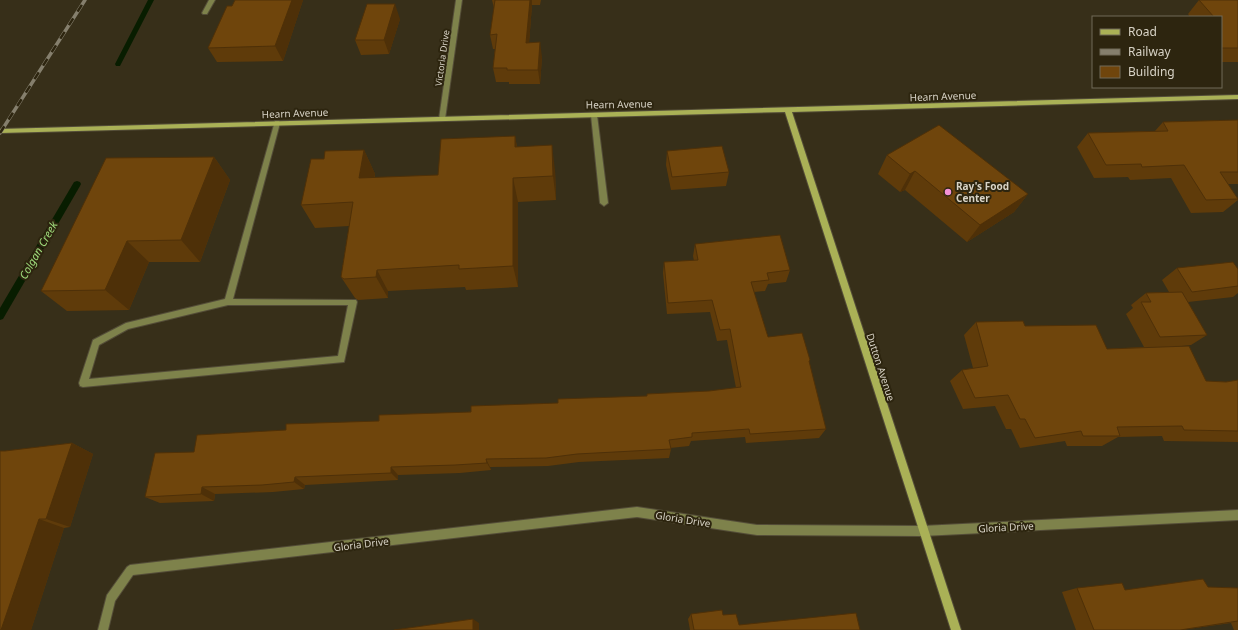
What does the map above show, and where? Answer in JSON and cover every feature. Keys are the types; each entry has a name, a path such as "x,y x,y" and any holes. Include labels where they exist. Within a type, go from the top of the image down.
{"main road":[{"name":"Hearn Avenue","path":"0,131 1238,97"},
{"name":"Dutton Avenue","path":"788,110 922,531 956,630"}],"street":[{"path":"206,13 212,0"},
{"name":"Victoria Drive","path":"442,119 460,0"},
{"path":"594,115 604,203"},
{"path":"228,302 277,123"},
{"path":"228,302 353,302 341,359 83,383 96,343 126,326 228,302"},
{"name":"Gloria Drive","path":"103,630 111,599 130,570 637,512 757,530 922,531 1238,515"}],"building":[{"path":"235,0 292,0 275,46 208,48 227,6 232,6"},
{"path":"495,0 530,0 526,43 540,42 538,70 507,70 507,68 493,68 497,34 490,35"},
{"path":"1199,0 1238,0 1238,48 1222,48 1222,16 1213,16"},
{"path":"367,4 395,4 384,40 355,40"},
{"path":"1238,120 1238,172 1220,172 1238,199 1206,200 1184,165 1142,167 1141,164 1106,165 1088,133 1168,131 1163,122"},
{"path":"939,125 1028,194 980,225 915,171 910,174 887,155"},
{"path":"515,136 515,147 552,145 553,176 513,178 513,266 459,269 459,265 377,270 376,277 344,279 341,277 353,202 301,205 311,159 324,159 325,151 364,150 359,178 438,175 441,139"},
{"path":"722,146 729,172 672,177 667,151"},
{"path":"214,157 181,240 127,241 105,290 41,291 106,158"},
{"path":"780,235 790,270 767,273 769,280 751,282 768,337 802,333 810,360 809,361 826,429 750,434 749,429 692,433 692,437 669,440 671,449 577,454 546,458 486,459 487,463 391,467 391,473 295,477 294,482 262,485 202,487 201,494 145,497 155,453 194,452 197,435 286,430 286,424 379,421 379,415 471,412 471,406 558,403 558,399 647,396 647,394 709,391 741,387 730,329 720,330 712,300 668,303 664,262 698,260 695,244"},
{"path":"1233,262 1238,269 1238,286 1192,292 1177,268"},
{"path":"1182,292 1207,335 1160,337 1141,302 1151,302 1146,293"},
{"path":"1023,321 1025,326 1096,325 1107,349 1189,346 1206,381 1226,382 1238,380 1238,431 1184,430 1182,426 1117,427 1120,436 1083,436 1081,431 1035,438 1025,419 1020,419 1008,395 975,398 962,370 988,366 976,322"},
{"path":"72,443 46,519 39,519 0,630 0,451"},
{"path":"1203,579 1208,587 1238,588 1238,621 1180,630 1094,630 1077,588 1122,583 1125,590"},
{"path":"722,610 723,615 736,614 739,625 856,613 860,630 694,630 691,614"},
{"path":"473,619 473,630 394,630"}],"waterway":[{"name":"Colgan Creek","path":"118,64 151,0"},
{"name":"Colgan Creek","path":"0,316 77,184"}],"railway":[{"path":"0,133 85,0"}],"place":[{"name":"Ray's Food Center","path":"948,192"}]}
